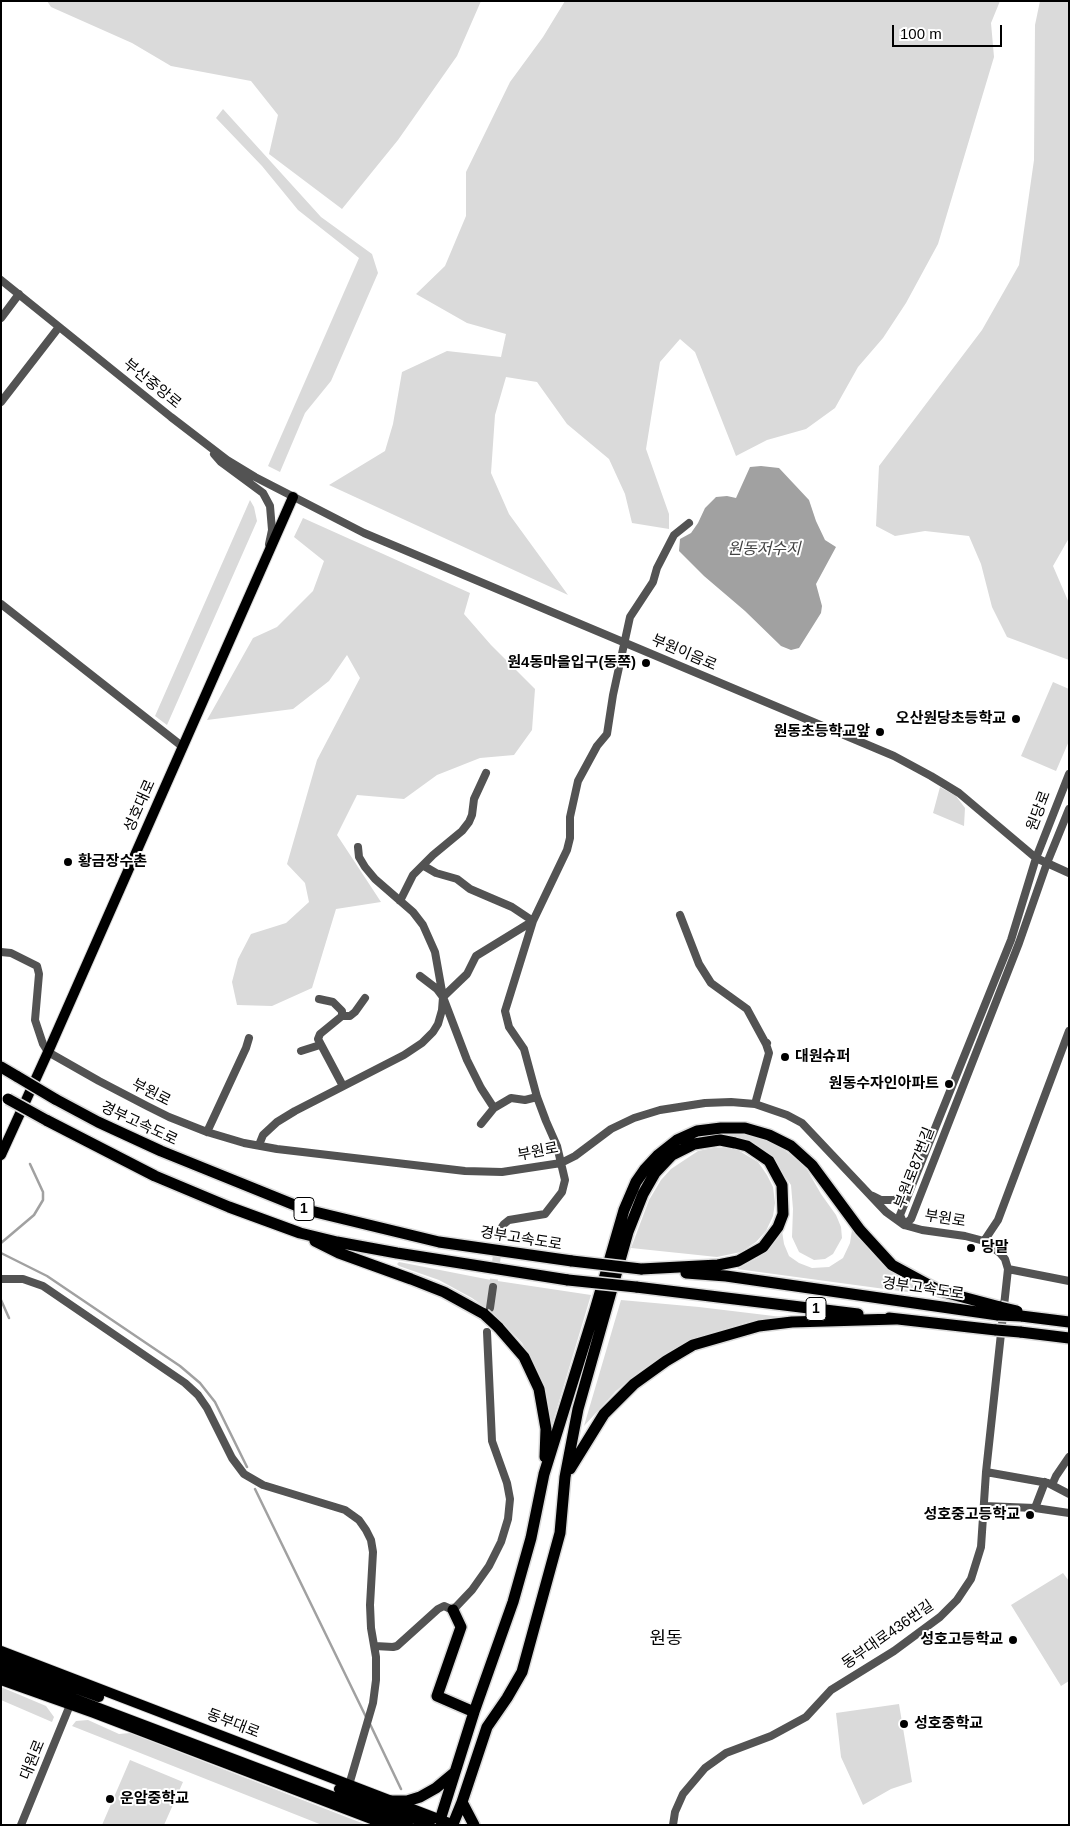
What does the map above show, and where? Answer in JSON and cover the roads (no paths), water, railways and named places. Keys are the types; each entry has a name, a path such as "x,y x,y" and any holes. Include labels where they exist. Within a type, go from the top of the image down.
{"highway":[{"name":"경부고속도로","path":"1,1067 98,1122 161,1151 307,1210 439,1242 572,1262 726,1276 999,1311"},
{"name":"1","path":"5,1097 155,1176 229,1207 300,1232 337,1242 568,1280 1069,1338"},
{"path":"436,1823 513,1602 531,1538 544,1474 624,1210 641,1175 658,1155 677,1140 697,1131 745,1128 769,1135 791,1146 812,1165 860,1230 892,1265 940,1291 999,1311 1066,1322"},
{"path":"453,1825 487,1727 508,1698 522,1672 560,1533 565,1477 578,1409 628,1232 643,1194 655,1173 672,1155 694,1144 720,1140 747,1146 769,1161 782,1185 782,1214 778,1227 763,1247 738,1261 718,1265 641,1269"},
{"path":"300,1232 339,1254 410,1278 487,1311 493,1330 524,1358 539,1389 546,1429 544,1474"},
{"path":"565,1477 604,1414 634,1384 666,1361 693,1345 758,1326 792,1322 896,1319"},
{"path":"453,1610 461,1627 437,1696 474,1712"},
{"path":"390,1801 407,1801 420,1797 436,1788 454,1773"},
{"path":"462,1802 474,1825"}],"main road":[{"name":"성호대로","path":"1,1154 48,1052 293,497"},
{"name":"동부대로","path":"1,1652 390,1801 436,1823"},
{"name":"동부대로","path":"1,1661 315,1784 408,1825"},
{"name":"동부대로","path":"1,1671 315,1784 436,1823 453,1825"},
{"path":"1,1680 386,1825"}],"street":[{"name":"부산중앙로","path":"1,280 227,460 293,497"},
{"path":"1,318 19,294"},
{"path":"1,402 59,327"},
{"path":"203,441 221,462 262,493 270,506 272,530 266,559"},
{"name":"부원이음로","path":"293,497 364,533 885,753 916,768 959,793 1036,858 1069,873"},
{"path":"500,1230 509,1220 545,1214 550,1210 562,1192 565,1180 557,1146 537,1097 531,1067 524,1049 509,1027 505,1011 533,920 567,850 570,838 570,817 578,781 596,746 607,734 623,642 630,617 653,582 666,548 674,535 689,522"},
{"path":"1,604 183,747"},
{"path":"400,901 413,875 433,855 462,831 469,822 472,815 474,798 486,773"},
{"name":"원당로","path":"1036,858 1069,774"},
{"name":"원당로","path":"1047,862 1069,809"},
{"path":"358,847 365,867 375,879 413,912 423,925 435,952 443,997 467,1060 481,1088 494,1108"},
{"name":"부원로87번길","path":"1036,858 1011,940 900,1215 904,1226 911,1219 1019,944 1047,862"},
{"path":"424,866 436,873 457,879 470,889 512,907 533,920"},
{"path":"680,915 698,964 711,982 747,1009 766,1044 769,1052 754,1104"},
{"path":"443,997 467,974 476,956 533,920"},
{"path":"1,952 11,953 37,966 39,974 36,1020 43,1044 48,1052"},
{"path":"259,1145 263,1134 277,1122 404,1055 422,1043 433,1032 438,1024 442,1010 443,997 437,989 420,976"},
{"path":"344,1086 318,1039 320,1034 342,1016 350,1016 355,1012 365,998"},
{"path":"319,999 333,1002 342,1012 342,1016"},
{"path":"984,1241 998,1220 1069,1031"},
{"path":"972,1034 981,1038"},
{"path":"207,1132 249,1038"},
{"path":"301,1051 320,1045"},
{"name":"부원로","path":"48,1052 147,1106 207,1132 259,1145 464,1171 502,1172 562,1163 575,1156 611,1129 634,1118 660,1110 704,1103 731,1102 754,1104 786,1115 802,1123 886,1212 904,1226 984,1241 1000,1253 1005,1259 1008,1269"},
{"path":"481,1124 494,1108 511,1098 525,1100 537,1097"},
{"path":"869,1194 881,1200 893,1200 903,1198 909,1192"},
{"path":"1008,1269 1069,1281"},
{"name":"동부대로436번길","path":"673,1825 675,1812 683,1794 710,1764 726,1753 778,1733 806,1717 831,1690 910,1640 949,1608 964,1589 976,1569 981,1547 986,1472 1008,1269"},
{"path":"1,1279 23,1279 43,1286 185,1383 198,1395 237,1466 244,1474 262,1485 346,1510 358,1520 371,1540 373,1552 370,1606 371,1628 375,1646 376,1680 373,1702 349,1785"},
{"path":"487,1311 493,1287"},
{"path":"375,1646 397,1646 438,1608 444,1606 453,1610 472,1590 489,1566 501,1542 508,1518 510,1499 507,1483 492,1441 493,1330"},
{"path":"1035,1508 1049,1484 1069,1458"},
{"path":"986,1472 1049,1484 1069,1494"},
{"path":"984,1506 1035,1508 1069,1513"},
{"name":"대원로","path":"21,1825 70,1705"}],"water":[{"name":"원동저수지","path":"750,467 779,468 809,500 825,540 836,547 816,584 822,606 821,613 799,648 791,650 781,646 679,551 680,539 691,533 705,508 716,497 727,496 736,498"}],"waterway":[{"path":"1,1243 34,1215 43,1200 43,1192 30,1164"},
{"path":"1,1253 47,1276 180,1366 200,1383 215,1402 247,1467"},
{"path":"1,1300 9,1318"},
{"path":"255,1489 366,1717"},
{"path":"370,1724 401,1789"}],"tunnel":[{"path":"493,1287 500,1230"}],"place":[{"name":"원4동마을입구(동쪽)","path":"646,663"},
{"name":"오산원당초등학교","path":"1016,719"},
{"name":"원동초등학교앞","path":"880,732"},
{"name":"황금장수촌","path":"68,862"},
{"name":"대원슈퍼","path":"785,1057"},
{"name":"원동수자인아파트","path":"949,1084"},
{"name":"당말","path":"971,1248"},
{"name":"성호중고등학교","path":"1030,1515"},
{"name":"성호고등학교","path":"1013,1640"},
{"name":"성호중학교","path":"904,1724"},
{"name":"운암중학교","path":"110,1799"}],"district":[{"name":"원동","path":"666,1639"}]}
